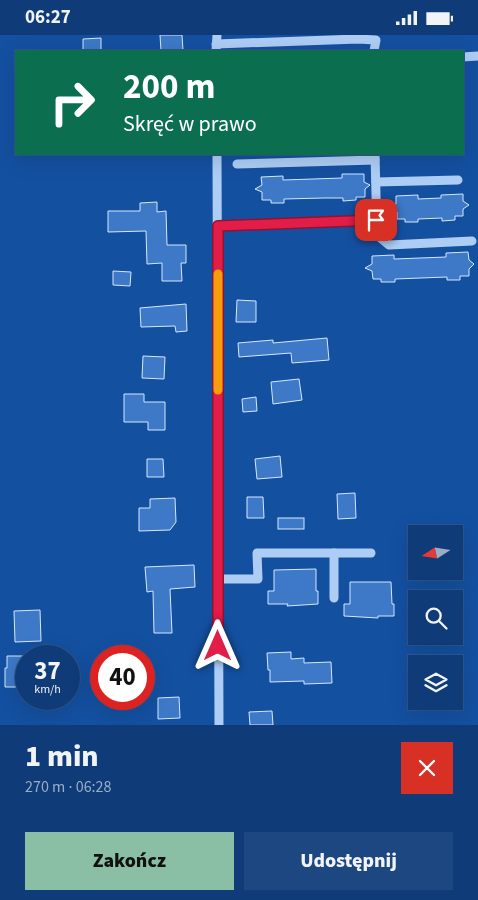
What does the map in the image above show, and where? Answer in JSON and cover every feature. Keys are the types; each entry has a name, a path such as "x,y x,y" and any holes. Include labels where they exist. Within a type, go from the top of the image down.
{"street":[{"path":"217,44 358,39 376,40 374,50"},
{"path":"464,57 478,56"},
{"path":"217,155 218,725"},
{"path":"237,163 375,157 377,235 389,245 472,241"},
{"path":"376,183 458,180"},
{"path":"218,226 376,220"},
{"path":"218,579 258,579 257,553 371,553"},
{"path":"334,553 334,598"}],"building":[{"path":"160,35 182,35 183,50 161,50"},
{"path":"101,38 101,50 83,50 83,39"},
{"path":"342,174 364,174 364,182 370,185 365,189 365,197 356,197 356,200 343,201 343,198 284,199 284,203 271,203 271,200 262,200 262,192 255,189 262,185 261,177 283,176 283,180 342,178"},
{"path":"463,194 463,201 469,205 463,209 463,216 455,216 455,220 442,221 442,218 418,219 418,222 405,222 405,219 397,219 397,212 389,208 396,204 396,196 418,195 418,199 441,198 441,195"},
{"path":"157,202 157,212 166,211 167,245 186,245 186,263 181,263 182,281 162,281 162,263 147,264 146,231 108,232 108,211 140,211 140,203"},
{"path":"468,252 469,260 474,264 469,269 469,276 460,276 460,280 447,280 447,277 395,279 395,282 381,282 381,279 373,279 372,271 365,268 372,264 372,256 394,255 394,259 446,257 446,253"},
{"path":"113,271 131,272 130,286 113,285"},
{"path":"237,300 256,301 256,322 236,322"},
{"path":"186,304 187,331 176,332 175,326 141,327 140,308"},
{"path":"327,338 329,360 292,363 291,353 239,357 238,343 273,340 273,343"},
{"path":"143,356 165,357 164,379 142,378"},
{"path":"299,379 302,400 273,404 271,382"},
{"path":"124,394 144,394 144,402 165,402 165,430 148,430 148,422 124,422"},
{"path":"256,397 257,411 243,412 242,399"},
{"path":"280,456 282,477 257,479 255,459"},
{"path":"147,459 163,459 164,477 147,477"},
{"path":"355,493 356,518 338,519 337,494"},
{"path":"247,497 263,497 264,518 247,518"},
{"path":"175,498 176,522 170,530 139,531 139,508 150,508 150,499"},
{"path":"278,518 304,518 304,529 278,529"},
{"path":"194,565 195,587 170,589 172,633 154,633 153,591 147,592 145,567"},
{"path":"316,569 318,604 287,606 288,604 268,604 268,591 274,591 274,570"},
{"path":"350,582 391,582 394,616 378,616 378,618 344,616 344,604 350,604"},
{"path":"40,610 41,641 15,642 14,611"},
{"path":"291,652 291,659 304,658 304,663 331,662 332,683 304,684 304,681 270,682 267,653"},
{"path":"7,656 15,656 15,687 5,687 5,668 7,668"},
{"path":"179,697 180,718 158,719 158,698"},
{"path":"272,711 273,725 250,725 249,712"}],"slow traffic":[{"path":"218,274 218,390"}],"route":[{"path":"218,646 218,226 376,220"}]}
